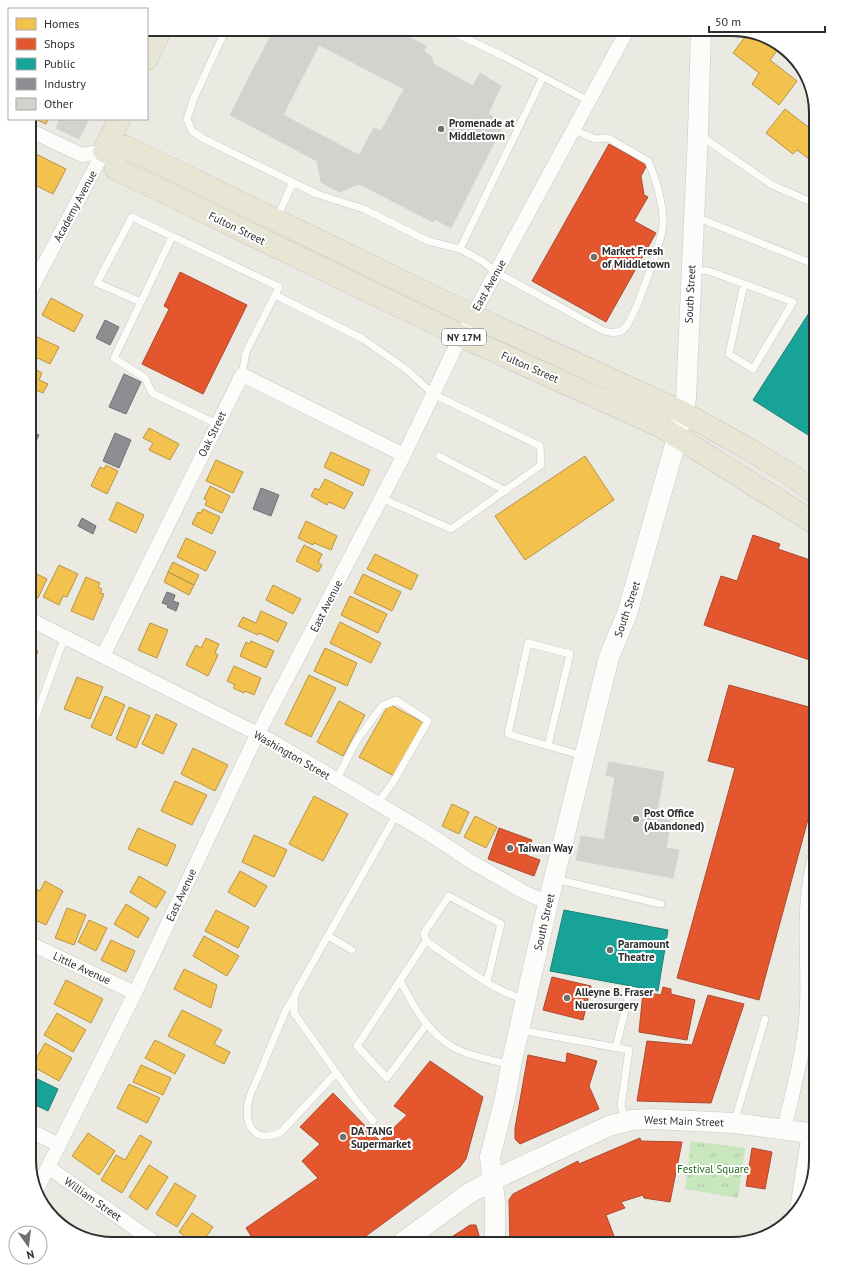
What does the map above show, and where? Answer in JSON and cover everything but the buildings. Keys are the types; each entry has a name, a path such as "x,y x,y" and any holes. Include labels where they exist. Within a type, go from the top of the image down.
{"main road":[{"path":"148,57 157,36"},
{"name":"South Street","path":"495,1237 495,1202 491,1181 490,1157 505,1098 548,903 609,658 627,614 673,452 678,425 686,398 701,36"},
{"name":"Academy Avenue","path":"109,154 119,120"},
{"name":"Fulton Street","path":"809,488 791,475 745,447 678,425 660,426 461,336 116,169 109,154 126,147 472,316 678,425 809,519"},
{"name":"West Main Street","path":"410,1237 468,1194 491,1181 609,1126 625,1122 652,1119 734,1123 809,1134"}],"street":[{"name":"East Avenue","path":"40,1183 135,993 259,734 404,455 461,336 624,36"},
{"path":"36,133 82,155 109,154"},
{"name":"Academy Avenue","path":"36,281 109,154"},
{"path":"242,375 404,455"},
{"name":"Oak Street","path":"103,656 242,375"},
{"name":"Washington Street","path":"36,622 259,734 378,803 470,861 524,892 548,903"},
{"path":"784,1130 804,1035 806,1012 809,887"},
{"name":"Little Avenue","path":"36,946 135,993"},
{"path":"36,1134 59,1145"},
{"path":"799,1197 809,1149"},
{"name":"William Street","path":"48,1168 147,1237"}],"lane":[{"path":"223,36 194,98 187,119 188,125 192,132 317,194 364,209 428,241 460,249 482,261 496,272 612,334 624,329 631,318 656,254 663,223 652,168 648,161 643,156 608,138 595,139 574,130"},
{"path":"460,36 589,101"},
{"path":"460,249 543,77"},
{"path":"698,133 772,185 809,201"},
{"path":"276,220 293,182"},
{"path":"694,216 809,262"},
{"path":"141,302 97,283 132,217 279,287 246,352 242,375"},
{"path":"172,237 114,358 145,378 152,393 217,424"},
{"path":"691,270 709,271 793,302 753,369 729,354 744,284"},
{"path":"275,295 363,339 407,370 433,394 540,446 541,465 451,529 381,498"},
{"path":"439,456 506,491"},
{"path":"36,716 65,636"},
{"path":"548,746 570,654 528,643 508,734 548,746 585,757"},
{"path":"336,780 357,740 382,706 396,700 428,721 395,779 378,803"},
{"path":"336,1073 281,1132 272,1136 261,1137 254,1133 249,1123 248,1103 286,1010 396,815"},
{"path":"554,878 661,904"},
{"path":"487,982 501,924 449,896 424,933 426,941 487,982 514,997 526,999"},
{"path":"328,936 352,950"},
{"path":"426,941 357,1046 387,1078 427,1024"},
{"path":"400,980 415,1010 427,1024 449,1044 468,1053 511,1066"},
{"path":"616,1047 630,990"},
{"path":"295,994 294,1013 336,1073 373,1121"},
{"path":"734,1123 765,1019"},
{"path":"519,1030 629,1050 621,1106 625,1122"}],"green space":[{"name":"Festival Square","path":"691,1141 745,1148 738,1198 685,1189"}],"place":[{"name":"Promenade at Middletown","path":"441,129"},
{"name":"Market Fresh of Middletown","path":"594,257"},
{"name":"Post Office (Abandoned)","path":"636,819"},
{"name":"Taiwan Way","path":"510,848"},
{"name":"Paramount Theatre","path":"610,950"},
{"name":"Alleyne B. Fraser Nuerosurgery","path":"567,998"},
{"name":"DA TANG Supermarket","path":"343,1137"}]}
